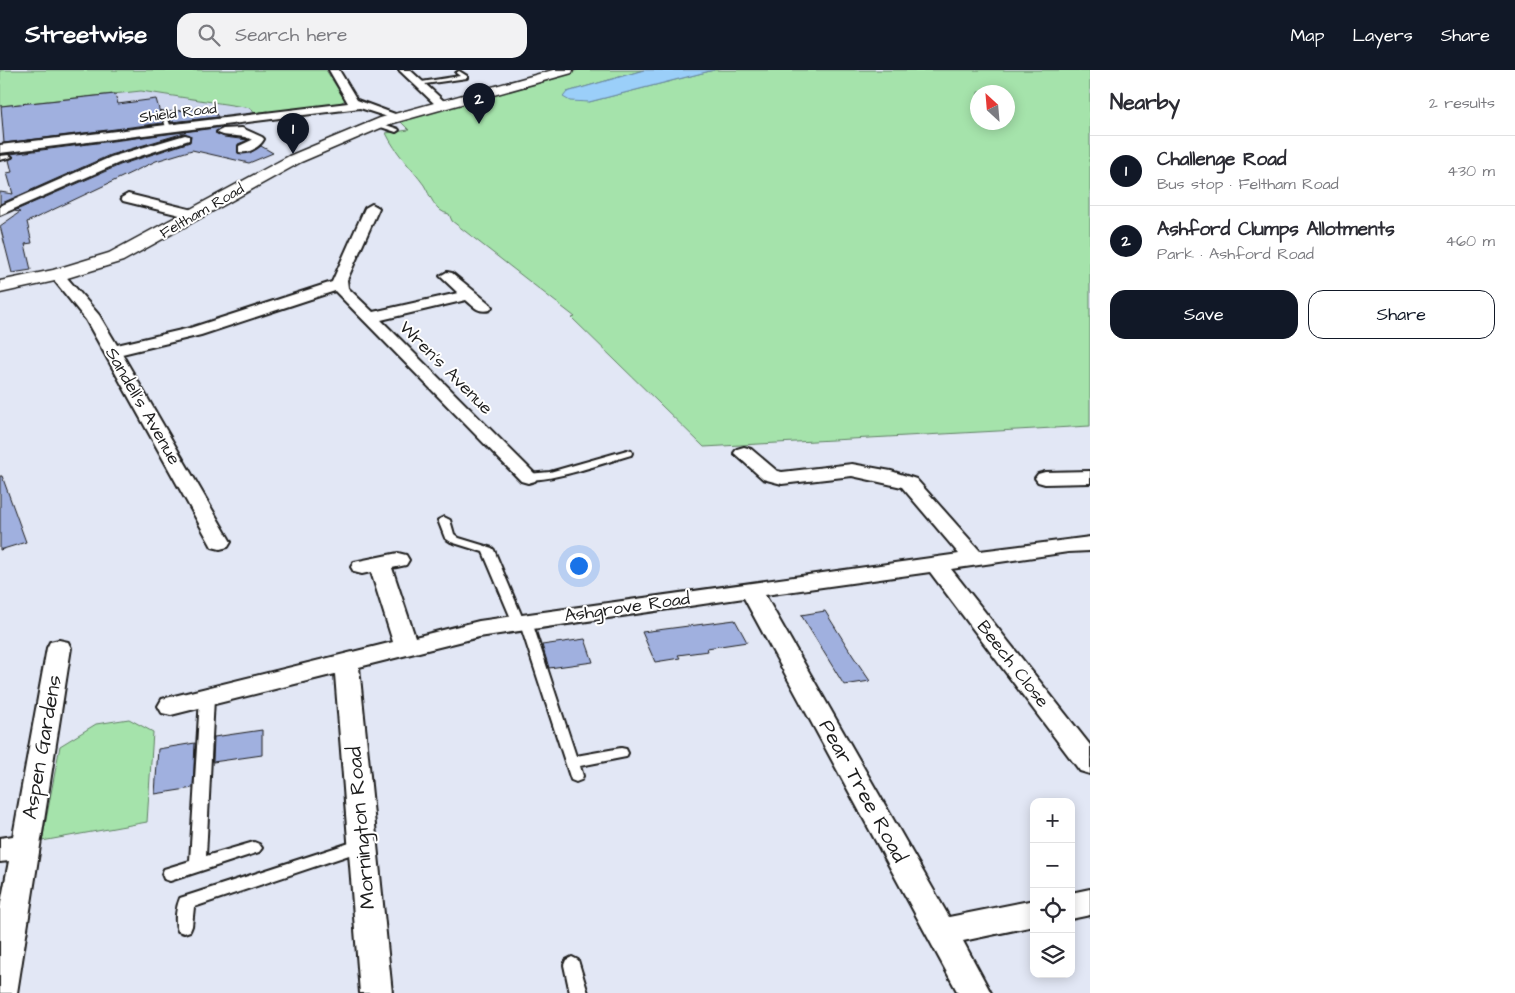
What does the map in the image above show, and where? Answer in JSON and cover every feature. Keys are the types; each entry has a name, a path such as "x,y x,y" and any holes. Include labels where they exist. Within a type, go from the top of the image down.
{"main road":[{"name":"Feltham Road","path":"0,287 57,275 116,257 196,215 295,159 376,124 397,124 442,105 567,70"}],"street":[{"path":"334,70 344,85 348,97 397,124"},
{"path":"404,70 442,105"},
{"name":"Shield Road","path":"0,149 170,130 360,105"},
{"path":"0,211 94,168 168,142 231,131 244,131 253,134 258,139 256,143 243,149"},
{"path":"78,165 94,168"},
{"path":"128,198 196,215"},
{"path":"112,351 195,332 340,284 339,280 372,208"},
{"name":"Sandell's Avenue","path":"57,275 93,318 220,542"},
{"path":"446,276 484,308"},
{"name":"Wren's Avenue","path":"340,284 341,289 368,318 528,477"},
{"path":"368,318 468,294"},
{"path":"744,453 770,475 782,478 852,470 891,477 909,484 974,558"},
{"path":"1045,478 1090,477"},
{"name":"Ashgrove Road","path":"171,706 479,629 974,558 1068,545 1090,544"},
{"path":"380,564 406,646"},
{"name":"Beech Close","path":"936,564 1090,764"},
{"name":"Pear Tree Road","path":"751,590 975,993"},
{"name":"Aspen Gardens","path":"1,993 13,848 59,648"},
{"name":"Mornington Road","path":"346,662 376,993"},
{"path":"1075,905 1090,902"},
{"path":"940,932 1030,914"}],"lane":[{"path":"418,83 465,77 459,73"},
{"path":"163,113 170,130"},
{"path":"0,158 9,157"},
{"path":"528,477 551,474 627,453"},
{"path":"444,520 449,536 455,540 488,550 522,623 576,776"},
{"path":"198,865 207,698"},
{"path":"571,762 622,753"},
{"path":"184,926 186,903 362,845"},
{"path":"170,874 254,848"},
{"path":"572,965 579,993"}],"shaded area":[{"path":"141,91 251,108 254,113 268,111 271,114 0,147 0,106"}],"green space":[{"path":"0,70 326,70 345,100 334,107 271,114 268,111 254,113 251,108 141,91 0,106"},
{"path":"579,70 644,70 567,92 589,102 714,70 1090,70 1090,426 704,447 572,318 575,317 452,221 449,214 444,213 437,207 424,185 399,154 386,133 409,130 398,119"},
{"path":"129,719 153,732 147,822 42,841 60,746 96,724"}],"water":[{"path":"644,70 714,70 589,102 570,101 563,97 567,92"}],"building":[{"path":"115,94 118,104 156,99 163,123 4,143 1,106"},
{"path":"212,107 218,117 171,122 167,112"},
{"path":"223,127 215,133 224,137 248,140 238,144 238,153 250,153 261,146 273,153 249,163 192,150 156,161 27,222 32,243 25,244 31,270 12,273 0,226 20,212 14,211 120,165 190,142 191,136 184,133 110,155 0,204 0,192 13,194 7,173 12,172 9,160 14,157 10,154"},
{"path":"0,476 2,476 26,542 0,550"},
{"path":"825,611 870,681 844,685 801,615"},
{"path":"735,620 747,642 707,648 708,651 678,655 680,658 655,662 642,632"},
{"path":"585,639 593,662 549,668 542,645"},
{"path":"262,730 262,755 213,762 214,737"},
{"path":"195,743 193,788 155,794 158,749"}],"place":[{"name":"Ashford Clumps Allotments","path":"479,124"},
{"name":"Challenge Road","path":"293,154"}]}
